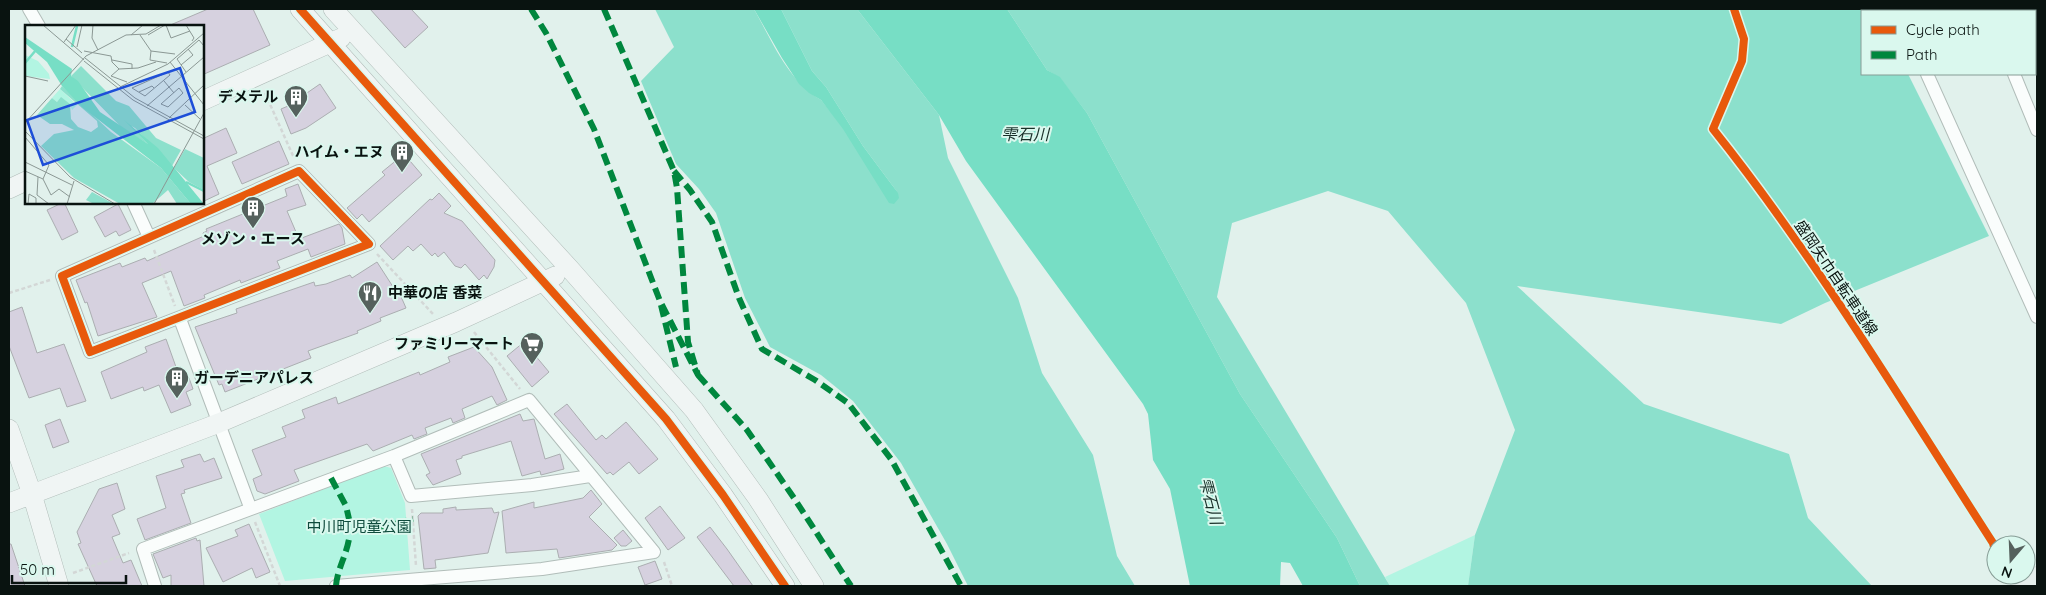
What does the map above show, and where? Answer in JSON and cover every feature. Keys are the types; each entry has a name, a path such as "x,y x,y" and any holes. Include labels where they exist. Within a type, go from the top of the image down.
{"main road":[{"path":"2021,586 2037,577"}],"street":[{"path":"29,9 38,25"},
{"path":"300,9 332,42 405,128 666,418 723,495 785,586"},
{"path":"333,9 570,269 694,410 758,499 814,586"},
{"path":"204,100 354,32"},
{"path":"1927,75 2037,317"},
{"path":"2014,75 2037,130"},
{"path":"299,171 369,244 180,319 90,352 62,276 149,237 299,171"},
{"path":"9,189 25,181"},
{"path":"134,204 149,237"},
{"path":"9,502 219,422 456,322 570,269"},
{"path":"180,319 250,507"},
{"path":"155,586 143,549 250,507 394,456 529,400 654,552"},
{"path":"9,429 65,580"},
{"path":"394,456 411,496 532,485 590,476"},
{"path":"336,586 414,582 542,569 654,552"}],"path":[{"path":"265,93 299,171"},
{"path":"149,237 180,319"},
{"path":"369,244 434,315"},
{"path":"9,293 62,276"},
{"path":"474,332 529,400"},
{"path":"411,496 414,582"},
{"path":"250,507 280,586"},
{"path":"65,580 143,549"},
{"path":"654,552 662,557 672,586"}],"green space":[{"name":"中川町児童公園","path":"384,466 391,468 405,503 410,570 285,581 259,514"},
{"path":"1475,535 1468,586 1390,586 1385,577"}],"shaded area":[{"path":"655,9 754,9 774,47 790,71 809,92 821,100 898,193 863,146 826,87 812,71 781,9 857,9 939,115 948,158 1018,298 1042,373 1093,455 1117,556 1135,586 968,586 947,544 901,463 853,401 821,375 770,347 745,298 716,213 699,189 676,164 641,81 674,47"},
{"path":"1007,9 1875,9 1861,10 1861,75 1908,75 1989,236 1825,303 1781,324 1517,286 1644,404 1789,454 1808,518 1872,586 1468,586 1475,535 1515,430 1466,303 1388,211 1328,191 1232,223 1217,297 1390,586 1360,586 1337,538 1240,394 1087,113 1060,78 1047,70"}],"water":[{"path":"754,9 781,9 812,71 826,87 863,146 898,193 899,198 894,204 889,203 843,129 821,100 799,84"},
{"name":"雫石川","path":"857,9 1007,9 1047,70 1060,77 1087,113 1240,394 1337,538 1360,586 1303,586 1290,563 1281,562 1280,586 1190,586 1170,489 1153,460 1148,414 1143,404 966,161 939,115"}],"building":[{"path":"208,9 253,9 270,45 204,74 204,25 170,25"},
{"path":"370,9 411,9 428,27 405,48"},
{"path":"320,84 336,108 306,128 291,134 281,109 307,98 304,95"},
{"path":"226,128 237,153 207,166 219,194 204,201 204,138"},
{"path":"279,141 289,164 242,184 232,162"},
{"path":"404,154 422,175 369,222 362,214 357,219 347,208 385,175 382,172"},
{"path":"298,184 306,205 287,211 299,239 339,224 342,228 345,244 311,257 308,249 277,261 280,268 241,283 240,280 204,295 205,298 184,306 171,271 142,283 157,317 98,336 87,302 85,303 76,280 120,263 122,267 145,258 147,261 204,236 203,233 207,231 206,229 287,196 285,189"},
{"path":"439,193 451,206 444,213 462,221 495,260 494,267 487,279 484,275 479,280 465,264 461,268 455,266 444,252 438,257 435,253 432,256 421,244 413,251 408,246 393,260 380,246 430,199 432,200"},
{"path":"60,204 65,204 78,232 62,240 47,210"},
{"path":"118,204 131,230 119,236 116,231 105,237 94,217"},
{"path":"377,262 397,293 399,292 406,308 380,318 381,321 357,331 358,333 308,351 311,358 225,392 222,384 219,385 195,327 237,313 236,309 314,282 315,286 350,275 352,278"},
{"path":"22,307 37,353 64,344 86,401 67,407 60,388 29,398 9,346 9,312"},
{"path":"166,339 181,381 189,378 193,389 186,392 191,405 171,413 159,385 144,391 143,387 111,399 101,372 147,352 145,347"},
{"path":"524,342 549,372 532,387 507,356"},
{"path":"474,347 492,367 507,400 497,405 492,396 462,409 465,418 453,423 451,418 425,428 427,434 414,439 412,435 373,451 367,444 294,470 299,481 265,494 257,491 253,479 262,475 252,450 286,437 282,427 305,418 302,410 336,397 338,404 419,372 420,375 450,362 448,357"},
{"path":"567,404 596,440 602,435 606,439 626,422 658,459 639,474 629,462 613,475 610,472 607,474 554,414"},
{"path":"520,414 523,421 534,419 545,459 560,454 564,469 541,475 540,471 522,476 511,441 462,456 462,458 456,460 461,474 433,485 426,475 430,473 421,454"},
{"path":"60,419 69,442 53,448 45,425"},
{"path":"200,454 204,462 214,458 222,478 184,490 185,493 181,494 191,523 145,540 137,519 166,508 156,476 184,467 181,460"},
{"path":"117,483 125,509 112,515 120,534 112,537 123,563 131,560 142,586 97,586 78,544 81,543 77,532 99,489"},
{"path":"591,490 602,504 589,517 617,545 612,550 559,558 557,549 506,553 502,511 534,502 534,508 583,498"},
{"path":"660,506 685,538 668,550 645,518"},
{"path":"456,507 456,510 492,508 494,513 499,512 488,553 435,560 436,568 424,569 418,516 421,513 443,513 443,509"},
{"path":"249,524 270,572 256,578 252,568 223,582 206,548 238,536 235,530"},
{"path":"710,527 753,586 734,586 697,537"},
{"path":"623,530 632,541 626,546 621,546 614,538"},
{"path":"196,538 197,541 200,540 204,586 171,586 171,575 163,578 153,554"},
{"path":"9,544 11,544 25,586 9,586"},
{"path":"655,561 662,579 645,585 638,567"}],"marked path":[{"path":"531,9 546,33 594,129 660,301 676,367"},
{"path":"604,9 674,171 677,188 688,342 698,375 660,301"},
{"path":"674,171 712,222 739,298 762,349 815,380 848,403 891,459 961,586"},
{"path":"698,375 747,430 851,586"},
{"path":"331,478 346,506 349,519"},
{"path":"360,530 380,528 413,519"},
{"path":"336,586 349,539"}],"cycle path":[{"path":"300,9 666,419 723,495 785,586"},
{"name":"盛岡矢巾自転車道線","path":"1734,9 1744,39 1742,61 1713,129 1751,178 1824,280 1988,535"},
{"path":"299,171 369,244 90,352 62,276 299,171"}],"place":[{"name":"デメテル","path":"296,118"},
{"name":"ハイム・エヌ","path":"402,173"},
{"name":"メゾン・エース","path":"253,229"},
{"name":"中華の店 香菜","path":"370,314"},
{"name":"ファミリーマート","path":"532,365"},
{"name":"ガーデニアパレス","path":"177,399"}]}
